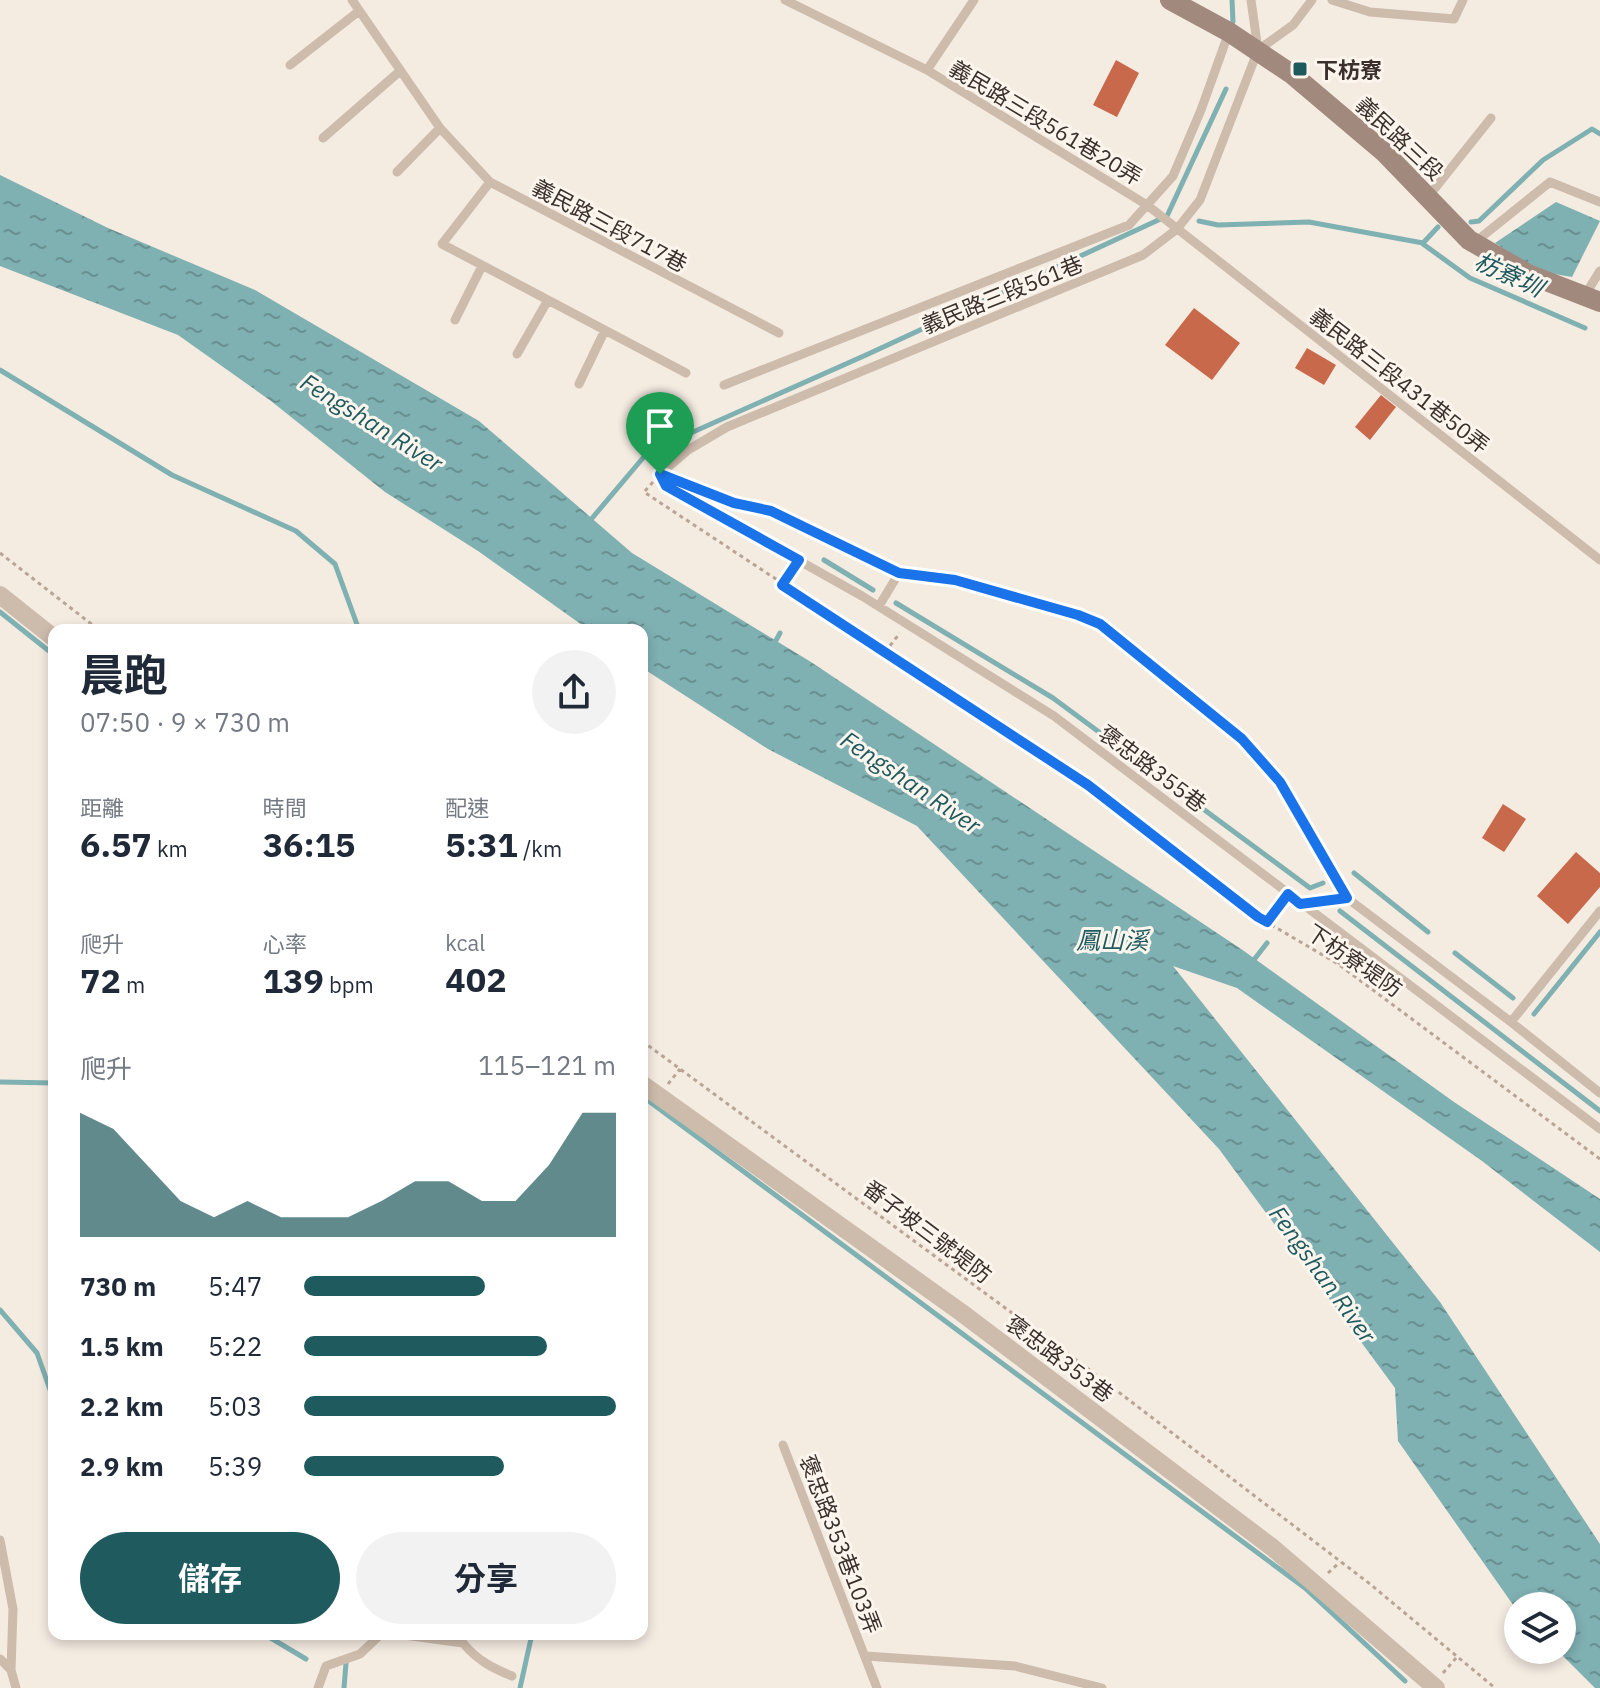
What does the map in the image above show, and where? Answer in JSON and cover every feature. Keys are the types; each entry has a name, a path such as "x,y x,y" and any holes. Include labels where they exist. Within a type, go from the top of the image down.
{"main road":[{"name":"義民路三段","path":"1170,0 1229,32 1293,75 1384,152 1474,243 1528,274 1592,299"}],"street":[{"path":"0,595 48,633"},
{"name":"褒忠路353巷","path":"648,1088 962,1313 1273,1548 1433,1687"}],"lane":[{"name":"義民路三段717巷","path":"352,0 440,128 490,182 779,333"},
{"name":"義民路三段561巷20弄","path":"785,0 927,70 1147,205 1177,229"},
{"path":"927,70 974,0"},
{"path":"1251,0 1258,50 1293,25 1312,0"},
{"path":"1332,0 1370,12 1454,19 1463,0"},
{"path":"290,65 359,11"},
{"name":"義民路三段561巷","path":"724,385 1129,225 1173,176 1229,32"},
{"name":"義民路三段561巷","path":"660,474 688,450 727,427 1143,255 1177,229 1200,200 1258,50"},
{"path":"323,138 400,71"},
{"path":"1428,197 1491,118"},
{"path":"397,172 440,128"},
{"path":"490,182 442,244 686,373"},
{"path":"1474,243 1550,182 1600,202"},
{"name":"義民路三段431巷50弄","path":"1177,229 1600,560"},
{"path":"455,320 482,266"},
{"path":"1592,299 1600,271"},
{"path":"517,354 548,300"},
{"path":"579,384 605,330"},
{"path":"660,474 734,503 771,511 899,573 955,580 1100,624 1242,739 1280,782 1347,898 1600,1093"},
{"name":"褒忠路355巷","path":"660,474 666,486 879,606 1054,716 1600,1129"},
{"path":"879,606 899,573"},
{"path":"1300,904 1347,898"},
{"path":"1511,1022 1600,911"},
{"name":"褒忠路353巷103弄","path":"783,1445 877,1688"},
{"path":"0,1540 13,1609 11,1670 16,1688"},
{"path":"318,1688 326,1666 360,1654 375,1640"},
{"path":"441,1640 463,1643 489,1667 512,1676"},
{"name":"褒忠路353巷103弄","path":"865,1656 1015,1666 1102,1688"},
{"path":"0,1659 11,1670"}],"path":[{"name":"下枋寮堤防","path":"652,497 1088,785 1267,922 1338,964 1600,1159"},
{"path":"0,553 91,624"},
{"path":"782,585 799,560"},
{"path":"885,652 907,624"},
{"path":"1267,922 1288,894"},
{"name":"番子坡三號堤防","path":"648,1045 1103,1380 1370,1584 1495,1688"},
{"path":"1433,1687 1457,1657"}],"water":[{"name":"鳳山溪","path":"0,175 108,228 255,290 479,421 632,553 811,662 1244,951 1454,1102 1600,1199 1600,1252 1482,1161 1237,988 1173,966 1440,1302 1600,1544 1600,1688 1595,1688 1571,1664 1576,1664 1576,1592 1504,1592 1398,1441 1395,1388 1219,1149 917,826 768,749 648,672 648,624 581,624 478,551 385,492 271,401 178,335 0,266"},
{"path":"1556,202 1600,221 1572,277 1537,271 1495,243"}],"building":[{"path":"1116,60 1139,73 1117,117 1093,105"},
{"path":"1194,308 1240,343 1212,380 1165,345"},
{"path":"1307,348 1336,365 1324,385 1295,368"},
{"path":"1381,395 1396,407 1370,440 1355,427"},
{"path":"1503,804 1526,819 1504,852 1482,838"},
{"path":"1576,852 1600,873 1600,887 1568,924 1537,896"}],"waterway":[{"path":"1232,0 1233,22"},
{"path":"588,523 648,452 1167,216 1226,89"},
{"path":"1471,222 1479,221 1543,160 1592,129 1600,134"},
{"path":"1199,221 1218,225 1309,222 1423,243 1438,227"},
{"name":"枋寮圳","path":"1423,244 1470,278 1585,328"},
{"path":"0,370 172,475 296,531 335,564 357,624"},
{"path":"824,560 873,590"},
{"path":"896,603 1053,698 1310,888 1323,883"},
{"path":"0,612 48,650"},
{"path":"773,646 780,633"},
{"path":"1354,873 1428,932"},
{"path":"1340,911 1600,1111"},
{"path":"1534,1014 1600,932"},
{"path":"1253,961 1267,943"},
{"path":"1455,953 1513,998"},
{"path":"0,1082 48,1083"},
{"path":"648,1100 1305,1588 1405,1681"},
{"path":"0,1310 37,1353 48,1384"},
{"path":"274,1640 306,1659"},
{"path":"520,1688 531,1640"},
{"path":"344,1688 346,1663"}],"place":[{"name":"下枋寮","path":"1300,69"}],"route":[{"path":"660,474 734,503 771,511 899,573 955,580 1100,624 1242,739 1280,782 1347,898 1300,904 1288,894 1267,922 1258,917 1088,785 782,585 799,560 666,486 660,474"}],"water label":[{"name":"Fengshan River","path":"372,422"},
{"name":"Fengshan River","path":"911,782"},
{"name":"Fengshan River","path":"1323,1274"}]}
